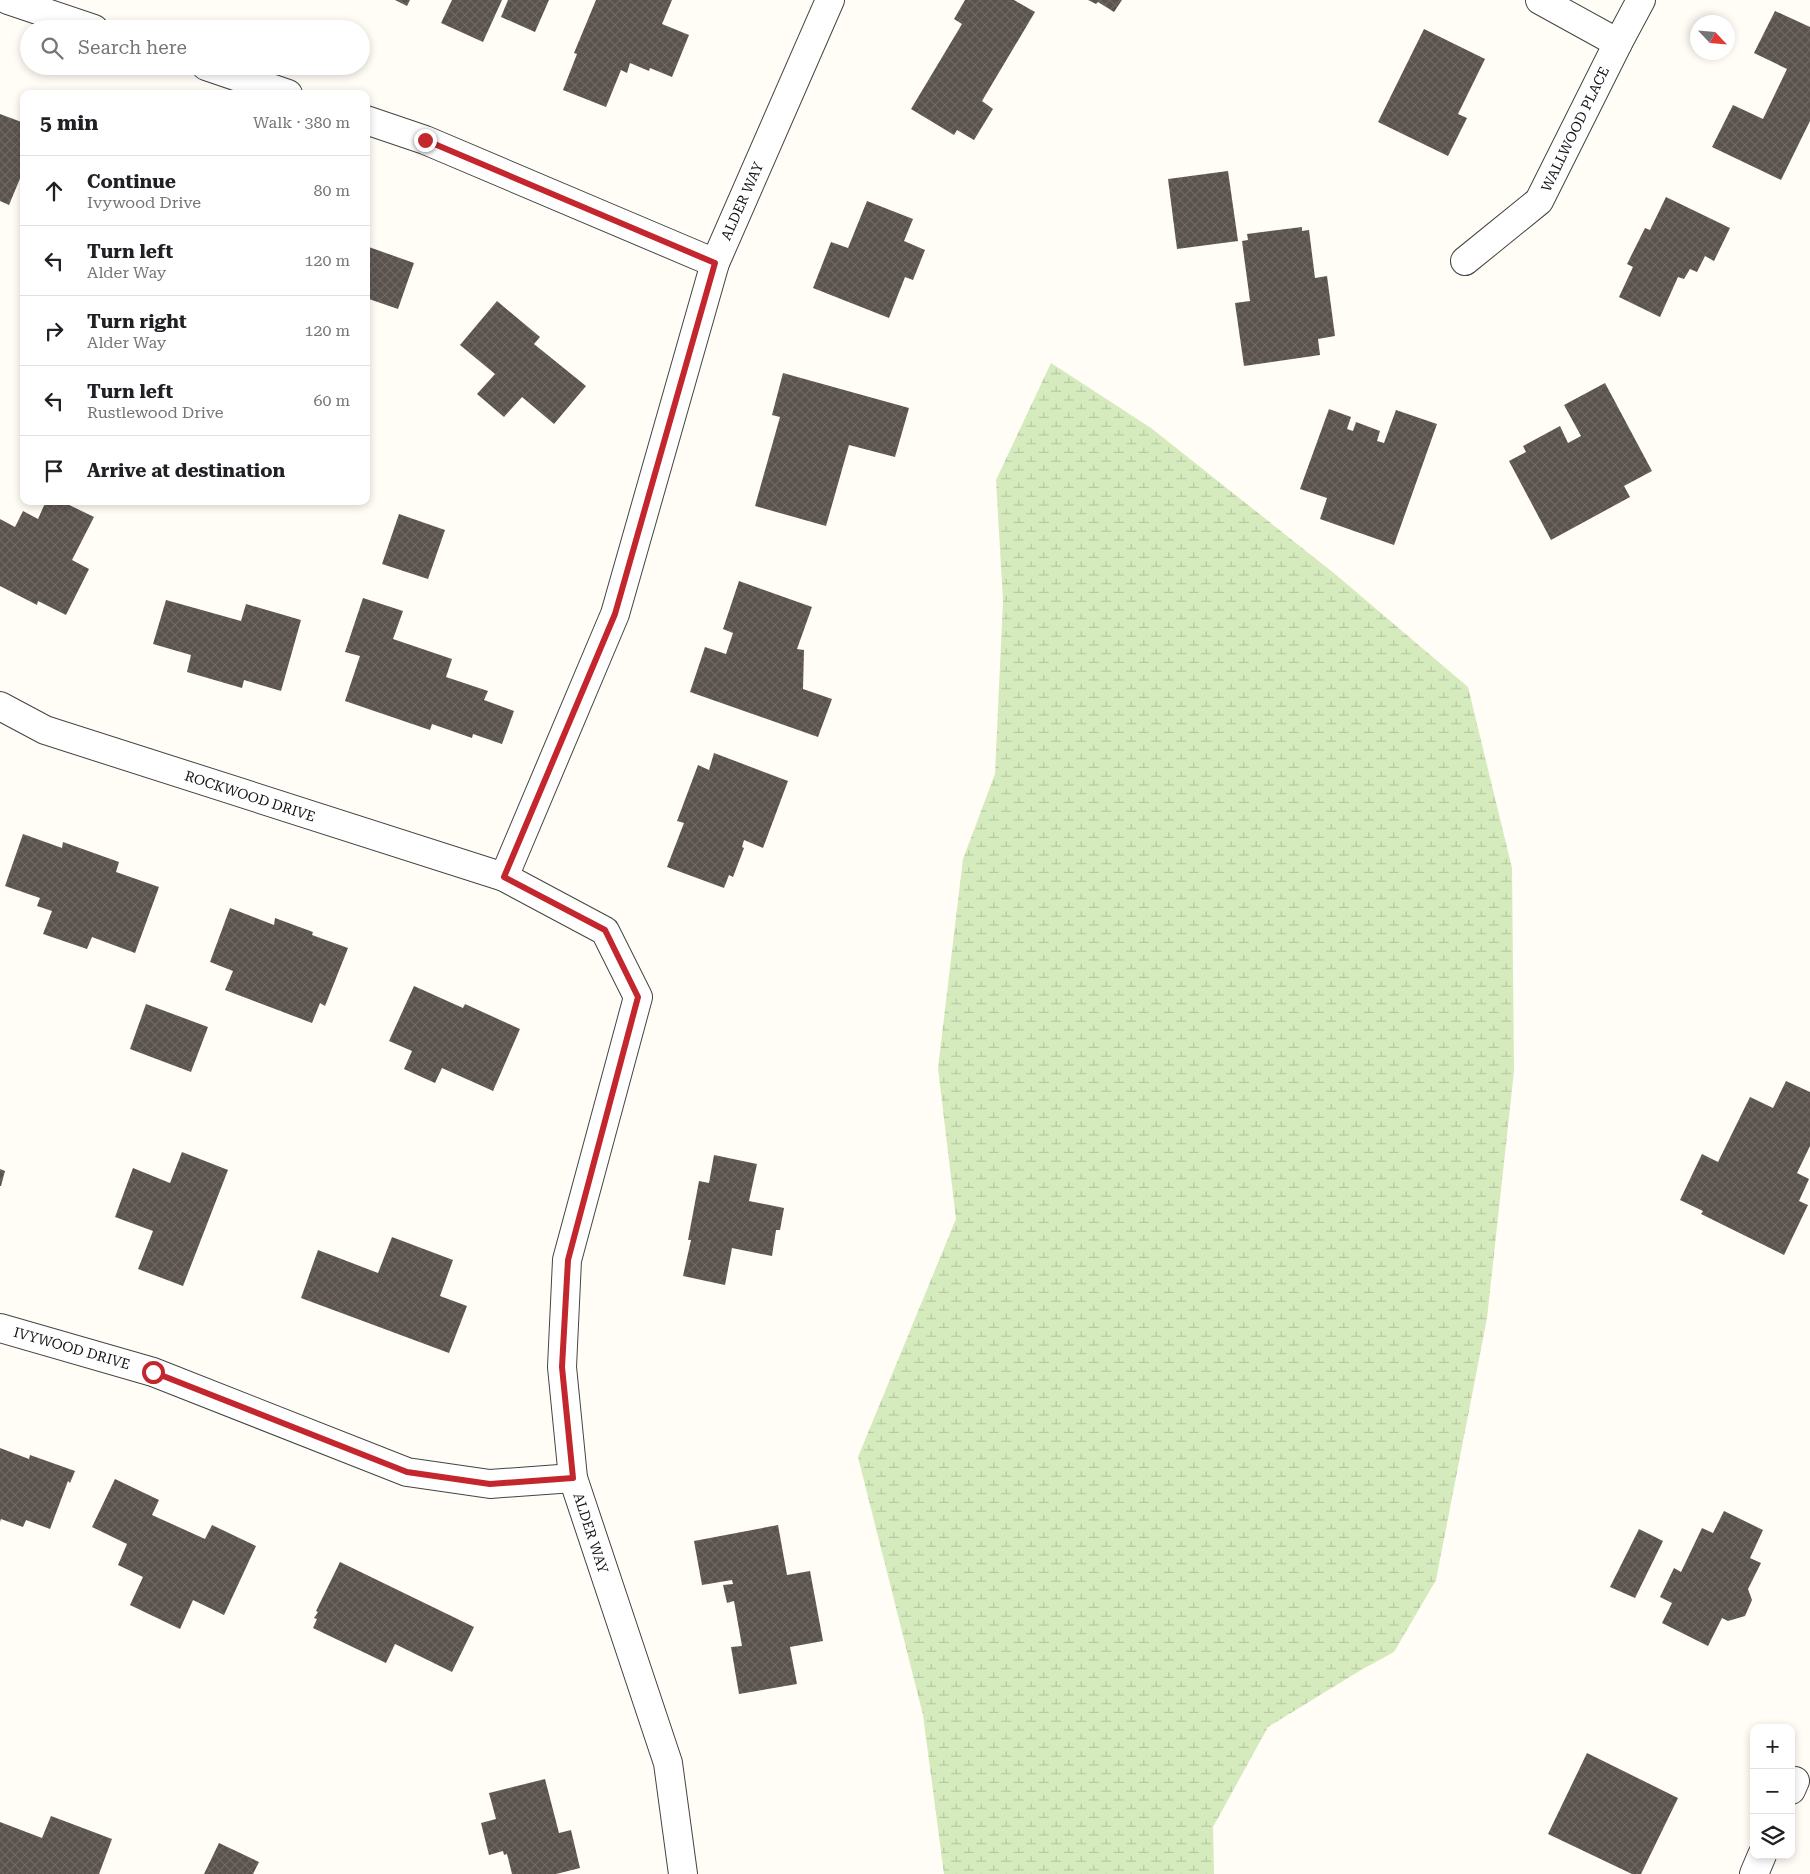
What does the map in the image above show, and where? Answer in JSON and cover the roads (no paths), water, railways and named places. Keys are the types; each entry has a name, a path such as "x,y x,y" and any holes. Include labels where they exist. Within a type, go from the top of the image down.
{"street":[{"path":"8,0 67,20"},
{"name":"ALDER WAY","path":"683,1874 668,1764 573,1478 562,1367 568,1260 638,997 605,930 504,877 615,614 715,263 830,0"},
{"path":"1540,0 1618,43"},
{"name":"WALLWOOD PLACE","path":"1465,262 1539,201 1641,0"},
{"path":"232,75 276,90"},
{"path":"370,121 425,140 715,263"},
{"name":"ROCKWOOD DRIVE","path":"0,706 44,730 504,877"},
{"name":"IVYWOOD DRIVE","path":"0,1328 153,1372 407,1472 490,1484 573,1478"},
{"path":"1754,1874 1760,1859"}]}
